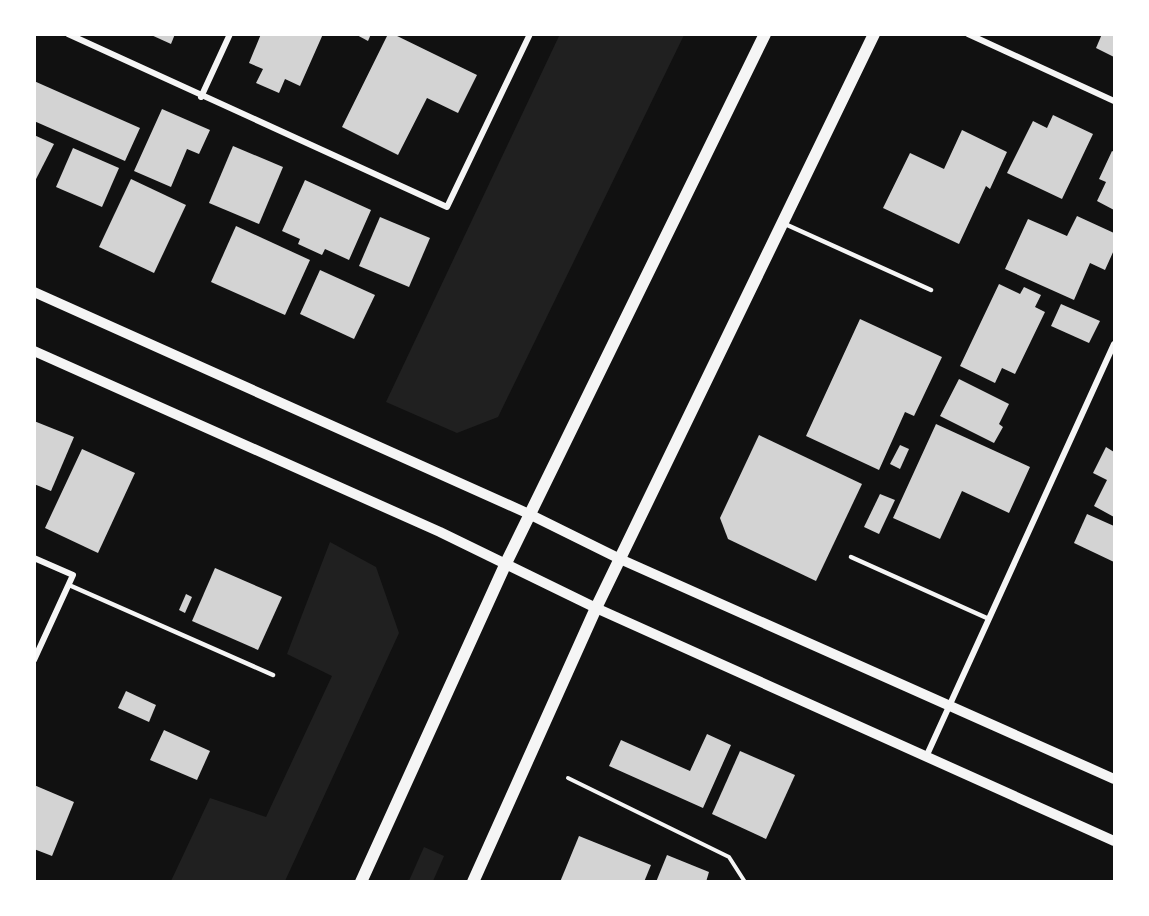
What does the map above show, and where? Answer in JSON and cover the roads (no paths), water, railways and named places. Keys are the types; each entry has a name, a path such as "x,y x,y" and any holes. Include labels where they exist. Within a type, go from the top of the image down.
{"main road":[{"path":"361,882 529,514 765,34"},
{"path":"473,882 596,608 874,34"}],"street":[{"path":"68,34 201,97 447,207 531,34"},
{"path":"201,97 230,34"},
{"path":"968,34 1114,101"},
{"path":"34,292 529,514 620,559 948,707 1114,779"},
{"path":"926,758 1114,344"},
{"path":"34,351 506,563 596,608 926,758 1114,841"},
{"path":"34,558 73,575 34,660"}],"lane":[{"path":"782,223 931,290"},
{"path":"851,557 989,620"},
{"path":"69,585 273,675"}]}
